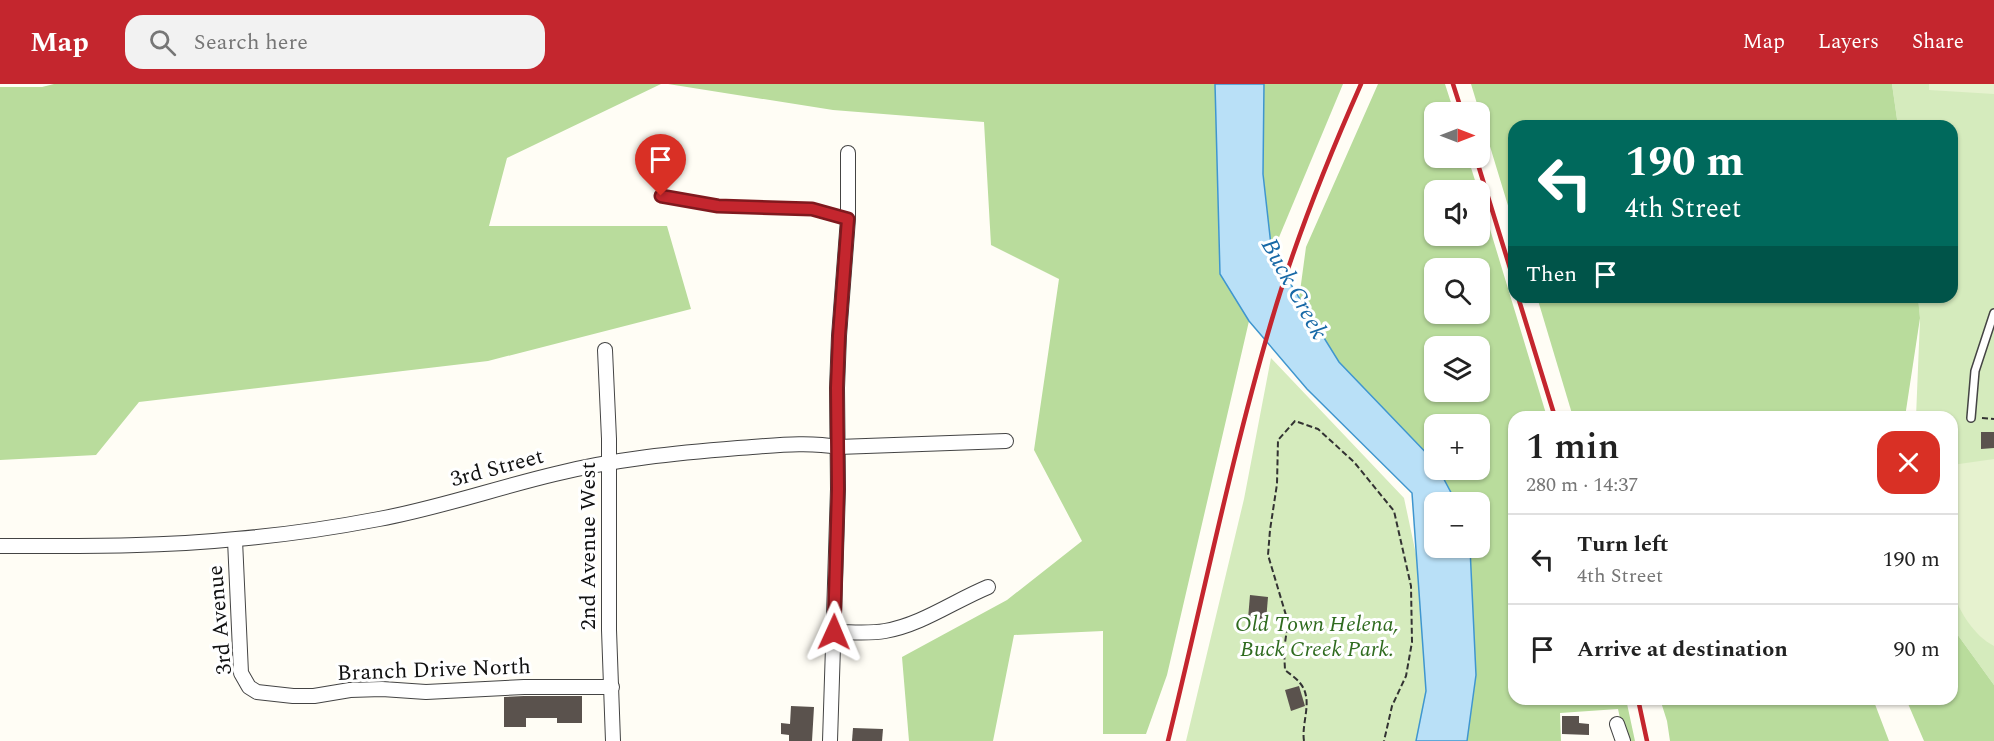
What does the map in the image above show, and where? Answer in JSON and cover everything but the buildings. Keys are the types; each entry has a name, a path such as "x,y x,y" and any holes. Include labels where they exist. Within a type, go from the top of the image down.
{"street":[{"path":"830,741 838,447 837,388 848,219 848,153"},
{"name":"2nd Avenue West","path":"605,350 608,392 609,630 613,741"},
{"name":"3rd Street","path":"0,546 130,546 235,540 314,530 382,518 609,462 667,453 825,444 838,447 1006,441"},
{"name":"3rd Avenue","path":"235,540 242,673 249,687 257,692"},
{"path":"834,632 885,631 905,626 988,587"},
{"name":"Branch Drive North","path":"257,692 314,696 350,690 382,689 426,692 524,687 612,687"},
{"path":"1617,724 1623,741"}],"lane":[{"path":"661,196 718,206 812,209 848,219"},
{"path":"1971,418 1975,371 1994,312"}],"path":[{"path":"1304,741 1303,730 1308,705 1302,684 1285,670 1284,650 1288,622 1268,555 1277,484 1278,440 1295,421 1318,429 1354,462 1394,511 1411,586 1412,642 1406,676 1392,706 1384,741"}],"green space":[{"path":"54,84 661,84 507,158 489,226 667,226 691,309 488,361 139,402 96,455 0,460 0,87 42,87"},
{"path":"668,84 1215,84 1220,274 1249,321 1167,675 1146,734 1103,734 1103,631 1014,635 993,741 909,741 902,657 1007,600 1082,541 1034,450 1059,279 991,245 984,122 833,110"},
{"path":"1264,84 1343,84 1272,254 1263,174"},
{"path":"1378,84 1445,84 1451,102 1424,102 1424,168 1471,168 1475,180 1424,180 1424,246 1490,246 1490,229 1508,289 1508,303 1512,303 1545,411 1508,411 1508,705 1627,705 1635,741 1625,741 1618,709 1560,713 1561,741 1467,741 1476,675 1470,558 1490,558 1490,492 1451,492 1444,480 1490,480 1490,414 1424,414 1424,451 1339,362 1299,299 1306,247"},
{"path":"1471,84 1892,84 1897,120 1508,120 1508,206 1490,146 1490,102 1476,102"},
{"path":"1892,84 1994,84 1994,685 1958,635 1958,411 1916,411 1919,303 1958,303 1958,120 1897,120"},
{"path":"1929,84 1994,84 1994,94 1929,90"},
{"path":"1539,303 1919,303 1920,318 1906,411 1571,411"},
{"name":"Old Town Helena, Buck Creek Park.","path":"1271,358 1404,498 1417,559 1426,691 1416,741 1186,741 1244,499"},
{"path":"1994,459 1994,646 1968,623 1958,606 1958,464"},
{"path":"1958,635 1994,685 1994,741 1924,741 1909,705 1958,705"},
{"path":"1662,705 1875,705 1889,741 1670,741"}],"water":[{"path":"1215,84 1264,84 1263,174 1272,254 1339,362 1424,451 1424,480 1444,480 1451,492 1424,492 1424,558 1470,558 1476,675 1467,741 1416,741 1426,691 1412,493 1307,389 1249,321 1220,274"}],"railway":[{"path":"1168,741 1229,481 1270,326 1311,204 1361,84"},
{"path":"1453,84 1459,102"},
{"path":"1479,168 1508,262"},
{"path":"1520,303 1553,411"},
{"path":"1639,705 1647,741"}],"route":[{"path":"661,196 718,206 812,209 848,219 837,388 838,489 834,632"}],"water label":[{"name":"Buck Creek","path":"1294,289"}]}
